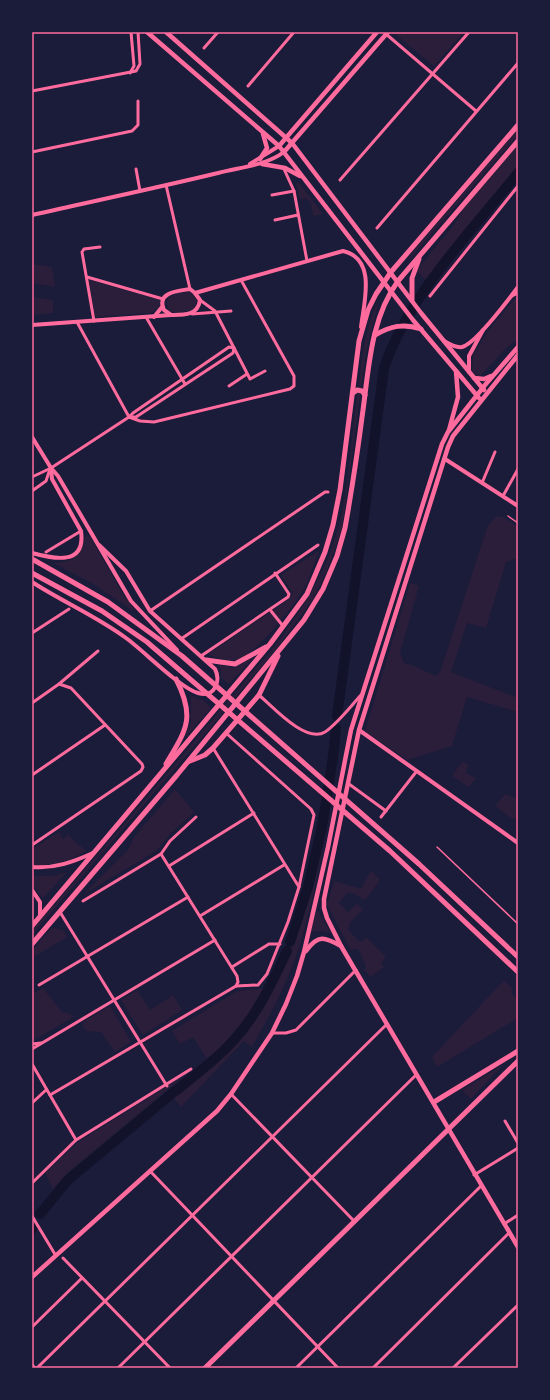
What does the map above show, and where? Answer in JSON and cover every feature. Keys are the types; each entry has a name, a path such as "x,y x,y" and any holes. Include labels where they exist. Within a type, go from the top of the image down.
{"main road":[{"path":"146,32 279,146 413,320 481,400"},
{"path":"166,32 292,143 421,313 486,393"},
{"path":"279,146 377,32"},
{"path":"284,152 387,33"},
{"path":"32,926 270,644 306,594 325,552 333,525 340,490 359,341 368,310 384,281 391,272 518,125"},
{"path":"260,159 267,145 261,131"},
{"path":"32,944 187,763 281,649 304,620 323,589 337,556 345,528 352,492 365,395 378,317 391,291 398,281 518,141"},
{"path":"262,164 285,168 303,178"},
{"path":"412,300 412,278 422,252"},
{"path":"375,335 393,326 409,325 421,329"},
{"path":"448,432 482,388 518,347"},
{"path":"518,355 453,436 444,459 359,730 324,899 324,908 341,946 386,1024 434,1102 474,1175 518,1247"},
{"path":"32,1277 151,1172 217,1111 231,1094 272,1033 286,1004 304,952 328,847 351,730 458,397 456,371"},
{"path":"474,378 484,379 493,376"},
{"path":"352,393 357,390 362,391 365,395"},
{"path":"439,456 444,459"},
{"path":"32,559 108,602 182,656 420,864 518,957"},
{"path":"32,573 119,622 147,642 390,851 518,972"},
{"path":"206,660 235,664 270,644"},
{"path":"187,763 213,748 259,695 281,649"},
{"path":"158,778 181,739 187,724 186,703 176,679"},
{"path":"342,776 349,782"},
{"path":"328,847 335,849"},
{"path":"326,854 333,856"},
{"path":"304,952 314,942 321,938 329,939 341,946"},
{"path":"434,1102 518,1051"},
{"path":"205,1368 518,1061"}],"street":[{"path":"130,73 134,66 131,32"},
{"path":"32,91 130,73 138,70 140,64 138,32"},
{"path":"204,48 218,32"},
{"path":"248,86 294,32"},
{"path":"340,180 469,32"},
{"path":"387,33 476,111"},
{"path":"377,228 518,63"},
{"path":"32,152 132,131 138,125 138,101"},
{"path":"247,166 279,146"},
{"path":"32,215 166,186 247,166 262,164 284,152"},
{"path":"136,169 140,191"},
{"path":"284,169 294,191 306,261"},
{"path":"166,186 190,289"},
{"path":"430,296 518,186"},
{"path":"272,195 294,191"},
{"path":"275,220 298,215"},
{"path":"94,321 82,250 100,247"},
{"path":"195,292 335,252 350,252 361,262 366,278 366,292 359,341"},
{"path":"87,277 163,299"},
{"path":"77,322 129,417 140,421 154,422 290,389 294,386 294,376 241,280"},
{"path":"469,372 469,356 483,330 518,287"},
{"path":"154,317 162,307 163,299 170,292 190,289 195,292 200,300 215,311 250,379 265,371"},
{"path":"510,297 518,293"},
{"path":"192,314 198,308 200,300"},
{"path":"162,307 171,316"},
{"path":"32,325 231,311"},
{"path":"146,317 185,384"},
{"path":"444,341 461,347 483,330"},
{"path":"32,477 50,468 129,417 229,347 234,348"},
{"path":"129,417 136,417 233,352 234,348"},
{"path":"229,386 247,374"},
{"path":"32,437 50,468 58,476 131,601 182,656"},
{"path":"482,483 495,452"},
{"path":"444,459 518,506"},
{"path":"32,491 46,481 50,468"},
{"path":"32,553 48,558 66,558 74,554 80,546 81,530 52,479 50,468"},
{"path":"503,496 518,469"},
{"path":"150,611 325,492 328,492"},
{"path":"46,552 81,530"},
{"path":"32,582 102,622 140,649 176,679 195,692 204,694 211,692 216,687 218,675 215,669 150,611 126,571 99,545"},
{"path":"181,639 275,573 318,545"},
{"path":"201,656 271,611 289,596 275,573"},
{"path":"32,634 69,609"},
{"path":"271,611 283,626"},
{"path":"32,703 59,684 98,651"},
{"path":"32,845 141,771 143,767 71,688 59,684"},
{"path":"259,695 302,732 312,735 320,734 332,726 363,693"},
{"path":"32,774 106,725"},
{"path":"359,730 416,772 518,843"},
{"path":"50,1096 236,986 260,984 265,978 280,944 299,887 314,818 313,813 226,733"},
{"path":"213,748 299,887"},
{"path":"381,817 416,772"},
{"path":"349,782 386,811"},
{"path":"169,866 254,814"},
{"path":"84,901 161,854 170,841 196,816"},
{"path":"32,867 52,867 69,863 95,852"},
{"path":"161,854 232,967 238,979 236,986"},
{"path":"200,916 284,865"},
{"path":"32,890 40,902 40,916"},
{"path":"38,985 188,897"},
{"path":"60,912 88,955 167,1086"},
{"path":"32,1049 215,940"},
{"path":"232,967 269,944 280,944"},
{"path":"272,1033 286,1033 296,1030 356,970"},
{"path":"32,1366 36,1368 386,1024"},
{"path":"32,1044 43,1043"},
{"path":"32,1064 76,1140"},
{"path":"32,1182 76,1140 167,1086 191,1069"},
{"path":"118,1368 416,1074"},
{"path":"32,1103 46,1090"},
{"path":"231,1094 354,1221"},
{"path":"505,1121 518,1143"},
{"path":"474,1175 518,1148"},
{"path":"151,1172 338,1368"},
{"path":"296,1368 481,1186"},
{"path":"504,1224 518,1215"},
{"path":"32,1216 56,1256"},
{"path":"373,1368 509,1233"},
{"path":"62,1258 170,1368"},
{"path":"32,1327 82,1278"},
{"path":"453,1368 518,1305"}],"lane":[{"path":"508,516 518,523"},
{"path":"437,847 518,924"}],"shaded area":[{"path":"464,32 434,66 394,33"},
{"path":"518,129 518,135 409,260 408,259 411,254"},
{"path":"518,145 518,165 426,280 416,271 456,222 463,209"},
{"path":"298,182 323,214 313,216 311,203 306,198 300,199 296,184"},
{"path":"32,264 52,267 55,287 32,283"},
{"path":"89,280 160,300 159,305 156,310 149,313 95,317"},
{"path":"189,292 196,297 197,301 193,310 179,313 169,311 166,303 169,297 178,293"},
{"path":"517,296 518,339 506,348 479,377 472,371 473,355 488,331"},
{"path":"32,297 53,300 53,313 32,315"},
{"path":"379,300 366,353 342,530 326,573 313,599 281,643 216,721 32,935 32,930 121,828 278,642 302,607 316,583 328,558 343,508 366,335"},
{"path":"497,516 503,517 518,527 518,558 506,562 486,628 467,623 451,672 518,698 518,712 467,697 452,746 407,760 365,731 410,583 419,586 400,653 404,663 413,665 436,676 440,672 488,525"},
{"path":"86,535 88,535 92,540 122,593 134,609 132,610 90,582 53,563 60,563 75,556"},
{"path":"320,550 302,593 286,615 255,648 246,655 234,660 223,660 208,654 288,600 293,593 281,575"},
{"path":"254,657 229,684 221,678 221,671 218,664 234,668"},
{"path":"191,695 204,701 211,708 184,739 191,722"},
{"path":"462,762 468,764 466,773 476,778 469,787 452,776"},
{"path":"175,789 194,812 170,834 156,851 84,894 128,850 135,836"},
{"path":"505,794 518,799 518,819 511,818 495,806"},
{"path":"325,819 329,820 306,925 291,970 275,1004 252,1047 244,1041 181,1107 172,1096 226,1051 232,1044 252,1019 283,966 303,909"},
{"path":"59,832 63,839 68,835 86,851 73,858 53,864 32,865 32,849"},
{"path":"371,870 380,880 366,899 363,900 355,894 347,893 339,903 348,912 357,904 363,909 350,923 348,930 359,941 363,941 366,937 386,957 381,963 384,967 370,977 364,969 366,966 358,949 351,950 327,905 334,881 361,889"},
{"path":"67,872 43,898 32,885 32,876 53,876"},
{"path":"317,910 331,933 320,931 311,932"},
{"path":"53,927 64,931 67,937 32,958 32,950"},
{"path":"504,980 513,989 511,993 518,1000 518,1018 437,1067 432,1057"},
{"path":"43,988 61,1011 75,1016 36,1039 32,1038 32,994"},
{"path":"267,988 241,1027 226,1043 207,1059 193,1037 180,1044 172,1031 237,991"},
{"path":"137,990 150,1010 173,995 182,1010 143,1035 121,1000"},
{"path":"110,1006 131,1042 115,1052 101,1032 86,1031 83,1027 83,1022"},
{"path":"503,1065 471,1099 462,1090"},
{"path":"184,1076 67,1173 53,1189 45,1173 78,1142"}],"waterway":[{"path":"337,716 384,368 408,315 442,265 518,173"},
{"path":"290,942 308,887 322,827 336,728"},
{"path":"177,1090 220,1054 242,1031 257,1010 287,951"},
{"path":"40,1214 68,1180 175,1091"}]}
